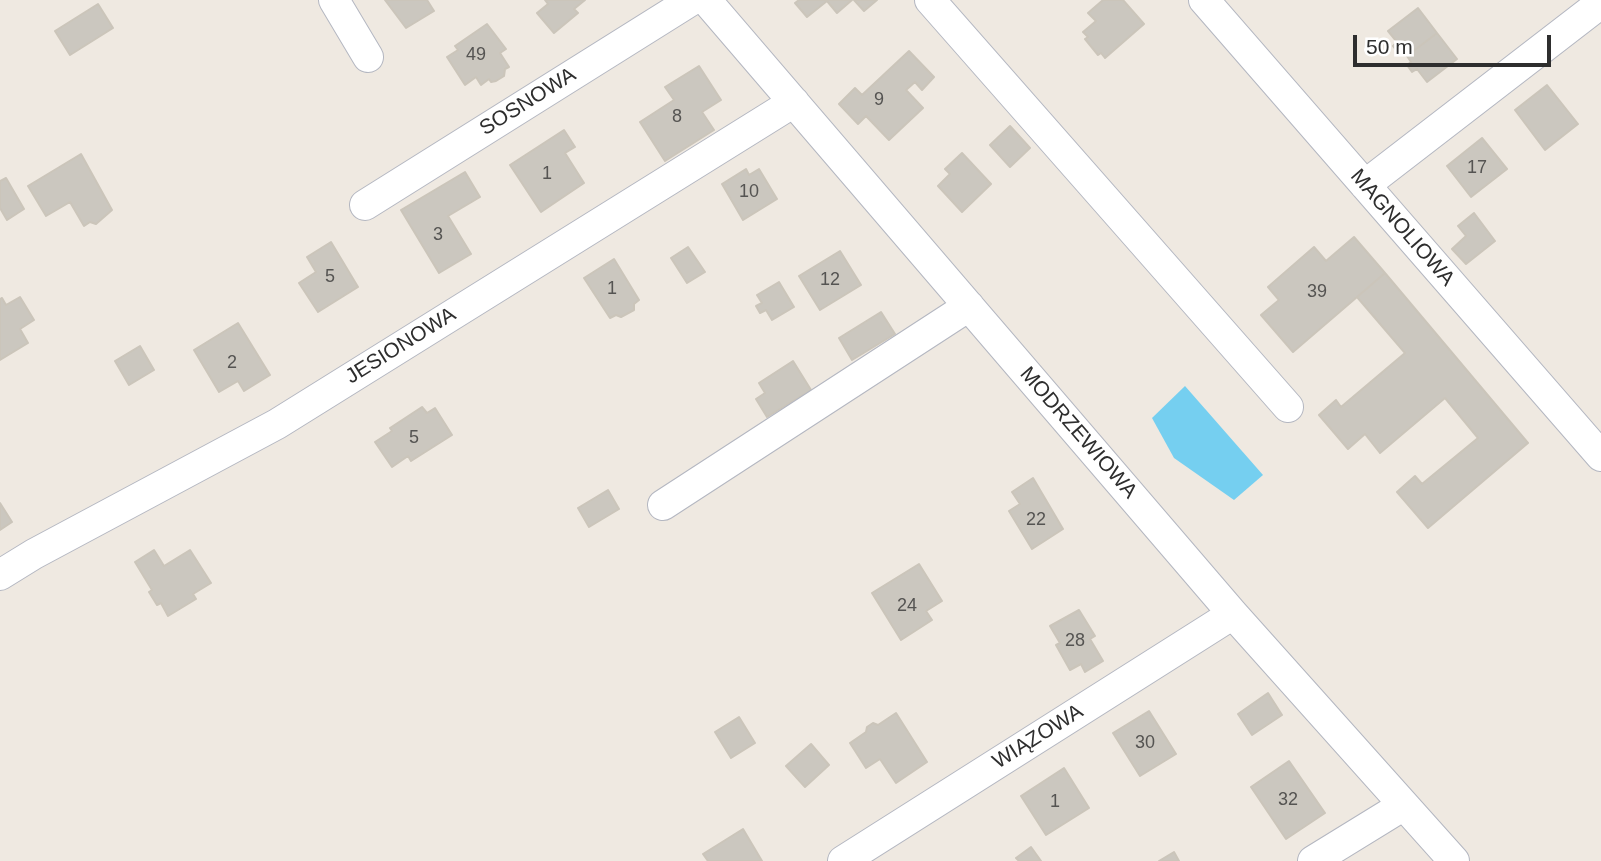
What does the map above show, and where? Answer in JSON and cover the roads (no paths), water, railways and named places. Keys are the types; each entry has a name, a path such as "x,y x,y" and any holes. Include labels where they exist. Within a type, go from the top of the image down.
{"street":[{"path":"334,0 368,57"},
{"name":"SOSNOWA","path":"365,205 692,0"},
{"name":"MODRZEWIOWA","path":"706,0 1233,614 1454,861"},
{"path":"930,0 1288,407"},
{"name":"MAGNOLIOWA","path":"1204,0 1601,456"},
{"path":"1365,185 1601,4"},
{"name":"JESIONOWA","path":"0,575 34,554 277,424 794,102"},
{"path":"663,505 969,306"},
{"name":"WIĄZOWA","path":"843,861 1233,614"},
{"path":"1313,861 1404,805"}],"water":[{"path":"1185,386 1263,475 1234,500 1174,458 1152,418"}]}
